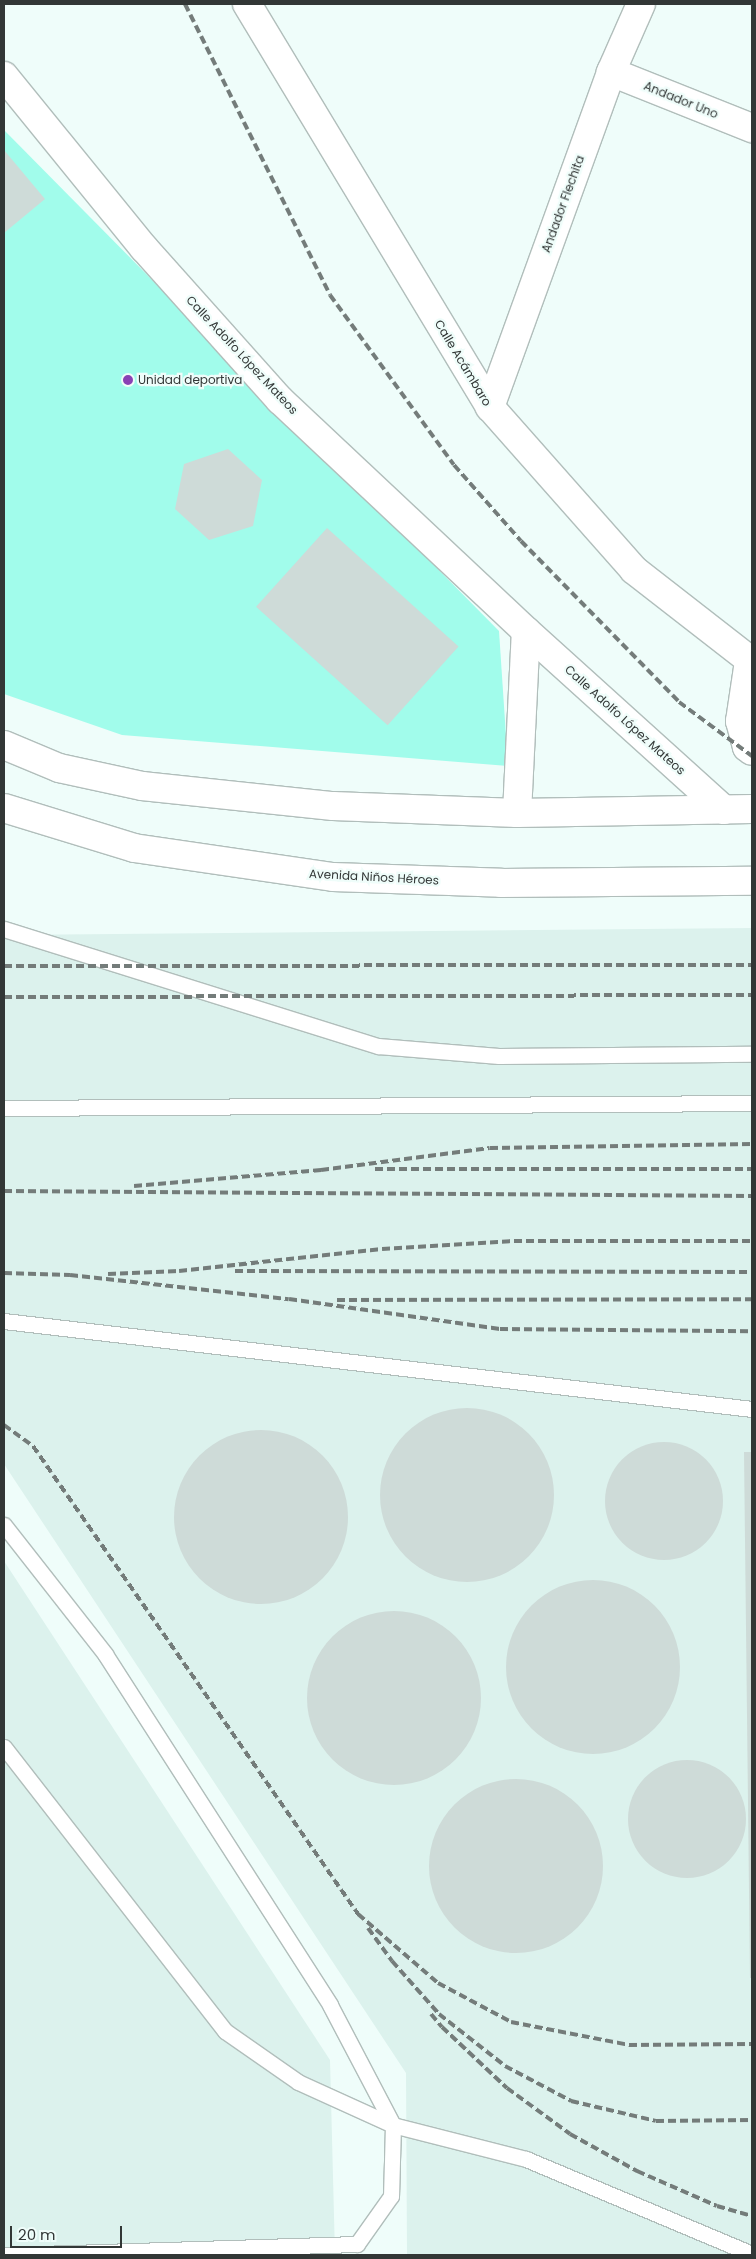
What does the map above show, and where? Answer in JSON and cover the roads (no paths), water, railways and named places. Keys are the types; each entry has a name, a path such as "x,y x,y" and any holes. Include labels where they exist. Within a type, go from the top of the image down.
{"street":[{"name":"Calle Acámbaro","path":"246,4 490,407 634,570 750,661"},
{"name":"Andador Flechita","path":"490,407 611,72 641,4"},
{"name":"Andador Uno","path":"611,72 752,128"},
{"name":"Calle Adolfo López Mateos","path":"4,76 144,248 280,400 526,631 724,810"},
{"path":"517,813 526,631"},
{"path":"750,661 740,721 748,747 752,751"},
{"path":"4,745 59,768 142,786 333,806 517,813 752,809"},
{"name":"Avenida Niños Héroes","path":"4,808 134,848 333,877 501,883 752,881"}],"lane":[{"path":"4,929 378,1046 499,1056 752,1054"},
{"path":"4,1108 752,1103"},
{"path":"4,1321 752,1409"},
{"path":"4,1525 105,1654 330,2006 393,2125 391,2196 357,2244 4,2255"},
{"path":"4,1747 225,2030 298,2082 393,2125 526,2159 752,2254"}],"railway":[{"path":"185,4 330,295 454,465 521,541 679,702 752,756"},
{"path":"4,966 752,965"},
{"path":"4,997 752,995"},
{"path":"134,1186 321,1170 490,1148 752,1144"},
{"path":"375,1169 752,1169"},
{"path":"4,1191 752,1196"},
{"path":"108,1274 179,1271 382,1249 514,1241 752,1241"},
{"path":"235,1271 752,1272"},
{"path":"4,1273 70,1275 289,1299 500,1329 752,1331"},
{"path":"337,1300 752,1299"},
{"path":"4,1425 33,1446 358,1914 438,1983 511,2022 629,2045 752,2044"},
{"path":"368,1928 392,1961 439,2014 505,2066 571,2101 656,2121 752,2120"},
{"path":"431,2014 442,2027 507,2088 570,2134 637,2171 717,2206 752,2216"}],"place":[{"name":"Unidad deportiva","path":"128,380"}]}
